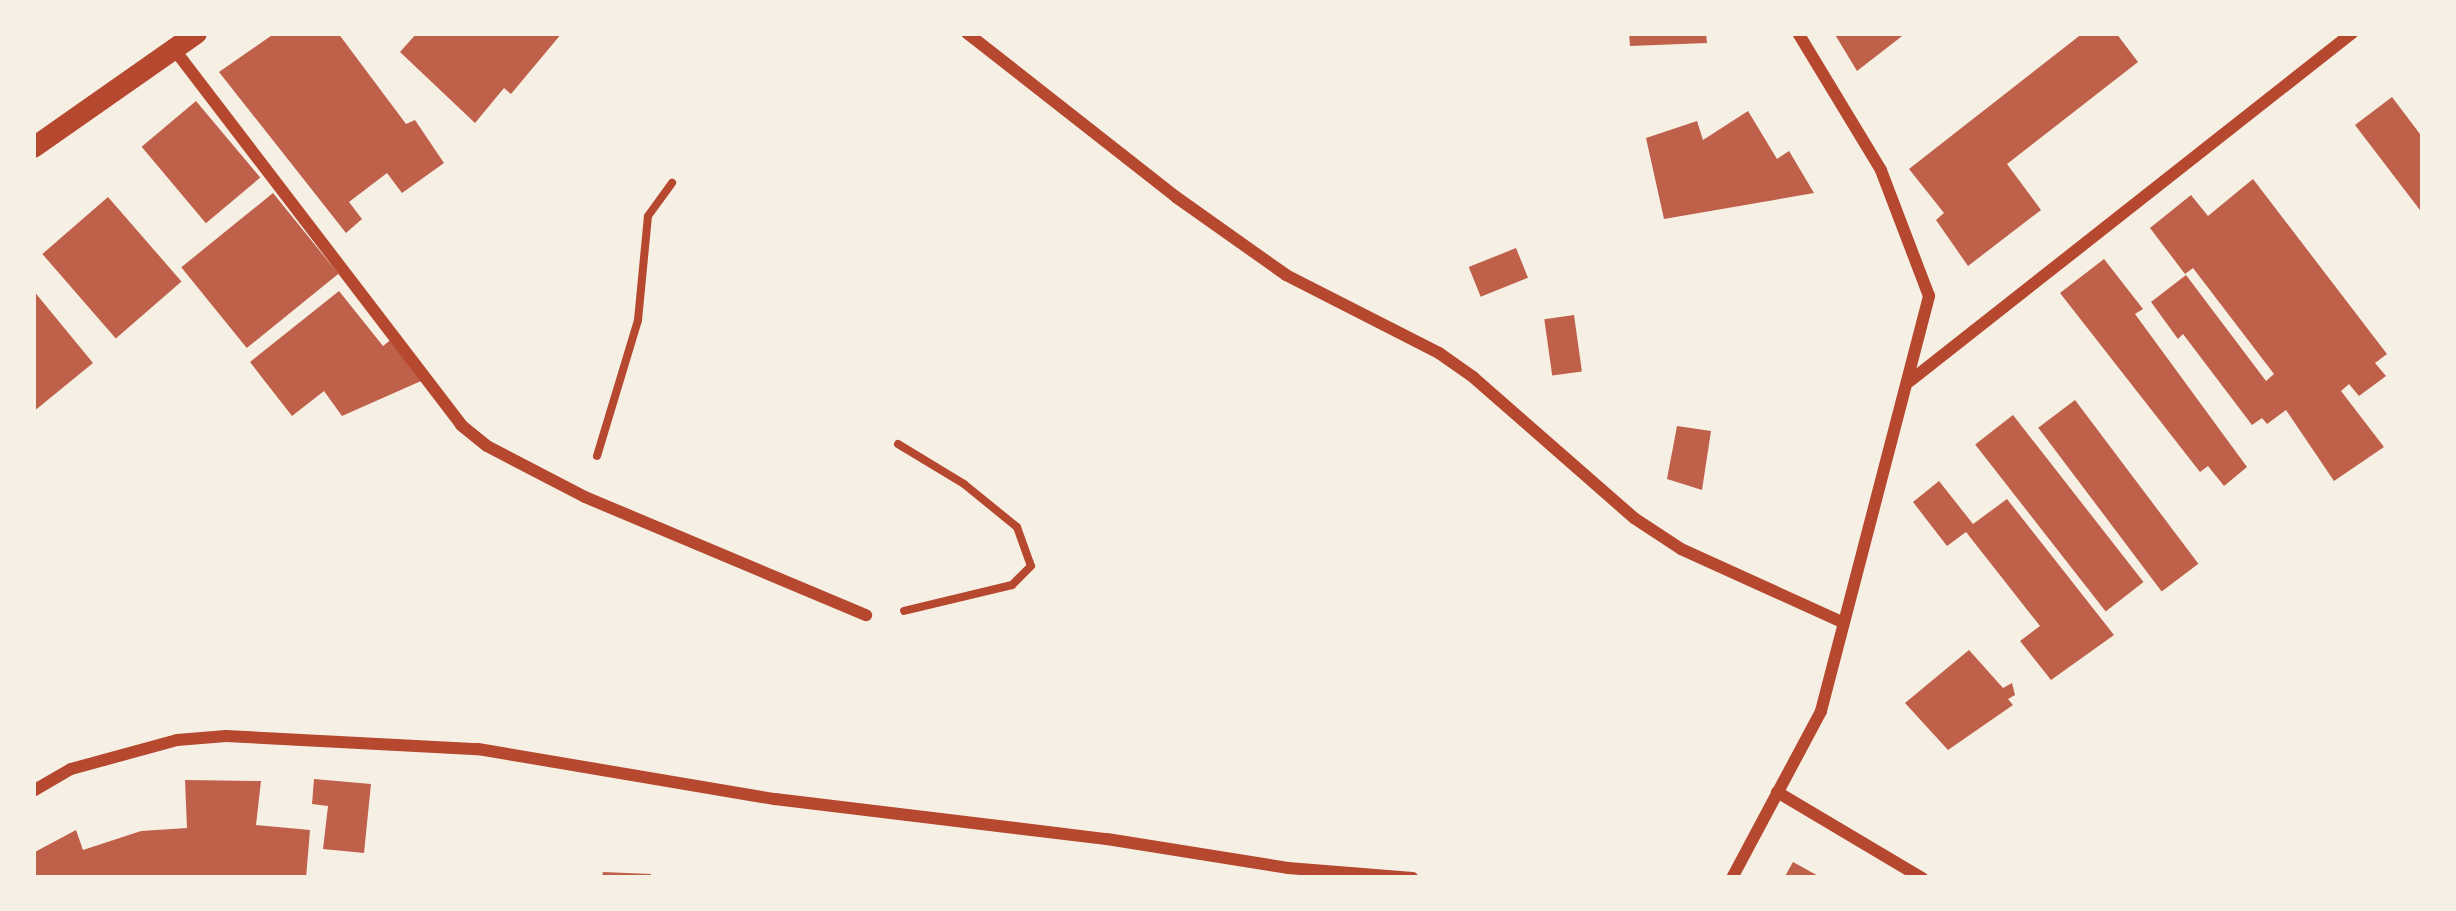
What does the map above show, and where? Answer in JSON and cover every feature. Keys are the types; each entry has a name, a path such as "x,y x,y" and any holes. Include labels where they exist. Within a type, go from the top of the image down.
{"street":[{"path":"33,146 196,33"},
{"path":"967,33 1176,197 1286,275 1439,353 1473,377 1634,518 1681,549 1842,622"},
{"path":"1732,878 1821,711 1929,296 1880,170 1798,33"},
{"path":"1910,382 2352,33"},
{"path":"174,49 461,424 487,446 585,496 866,615"},
{"path":"33,791 70,770 177,740 266,737 478,749 775,799 1107,839 1288,868 1412,878"},
{"path":"1778,792 1922,878"}],"path":[{"path":"585,496 638,320 648,216 672,184"},
{"path":"866,615 995,591 1012,585 1031,566 1017,527 964,484 898,444"}],"building":[{"path":"275,33 338,33 406,124 415,120 444,163 402,193 387,173 349,202 362,219 346,233 219,72"},
{"path":"417,33 562,33 511,94 504,88 475,123 400,52"},
{"path":"1629,33 1706,33 1707,43 1630,46"},
{"path":"1834,33 1906,33 1857,71"},
{"path":"2083,33 2116,33 2138,62 2007,164 2041,210 1968,266 1936,220 1944,213 1909,169"},
{"path":"2392,97 2423,138 2423,214 2355,125"},
{"path":"196,101 260,178 206,223 142,147"},
{"path":"1748,111 1777,159 1789,151 1814,193 1664,219 1646,138 1697,121 1703,140"},
{"path":"2253,179 2387,354 2375,363 2386,376 2359,396 2349,384 2341,391 2384,447 2334,481 2286,410 2267,424 2262,418 2252,425 2183,334 2178,339 2151,302 2186,275 2266,381 2274,374 2193,268 2185,274 2150,228 2191,195 2208,216"},
{"path":"273,193 338,274 247,348 181,267"},
{"path":"108,197 181,282 116,339 42,254"},
{"path":"1516,248 1528,278 1481,297 1469,267"},
{"path":"2104,259 2143,309 2135,314 2247,467 2224,486 2208,466 2200,472 2060,293"},
{"path":"33,290 93,363 33,412"},
{"path":"339,291 383,346 393,338 421,381 342,416 324,391 292,416 250,362"},
{"path":"1574,315 1582,371 1552,376 1544,319"},
{"path":"2075,400 2198,564 2162,591 2038,428"},
{"path":"2013,415 2144,582 2106,612 1975,445"},
{"path":"1677,426 1711,431 1702,490 1667,479"},
{"path":"1939,481 1973,524 2007,499 2114,635 2051,680 2020,641 2040,626 1966,532 1947,546 1913,502"},
{"path":"1969,650 2003,688 2012,683 2015,695 2008,699 2013,705 1948,750 1905,703"},
{"path":"314,779 371,784 364,853 323,849 328,806 312,804"},
{"path":"185,780 261,781 256,825 310,830 306,878 33,878 33,853 76,830 83,850 141,831 187,828"},
{"path":"1793,862 1822,878 1784,878"},
{"path":"603,872 651,874 651,878 602,878"}]}
